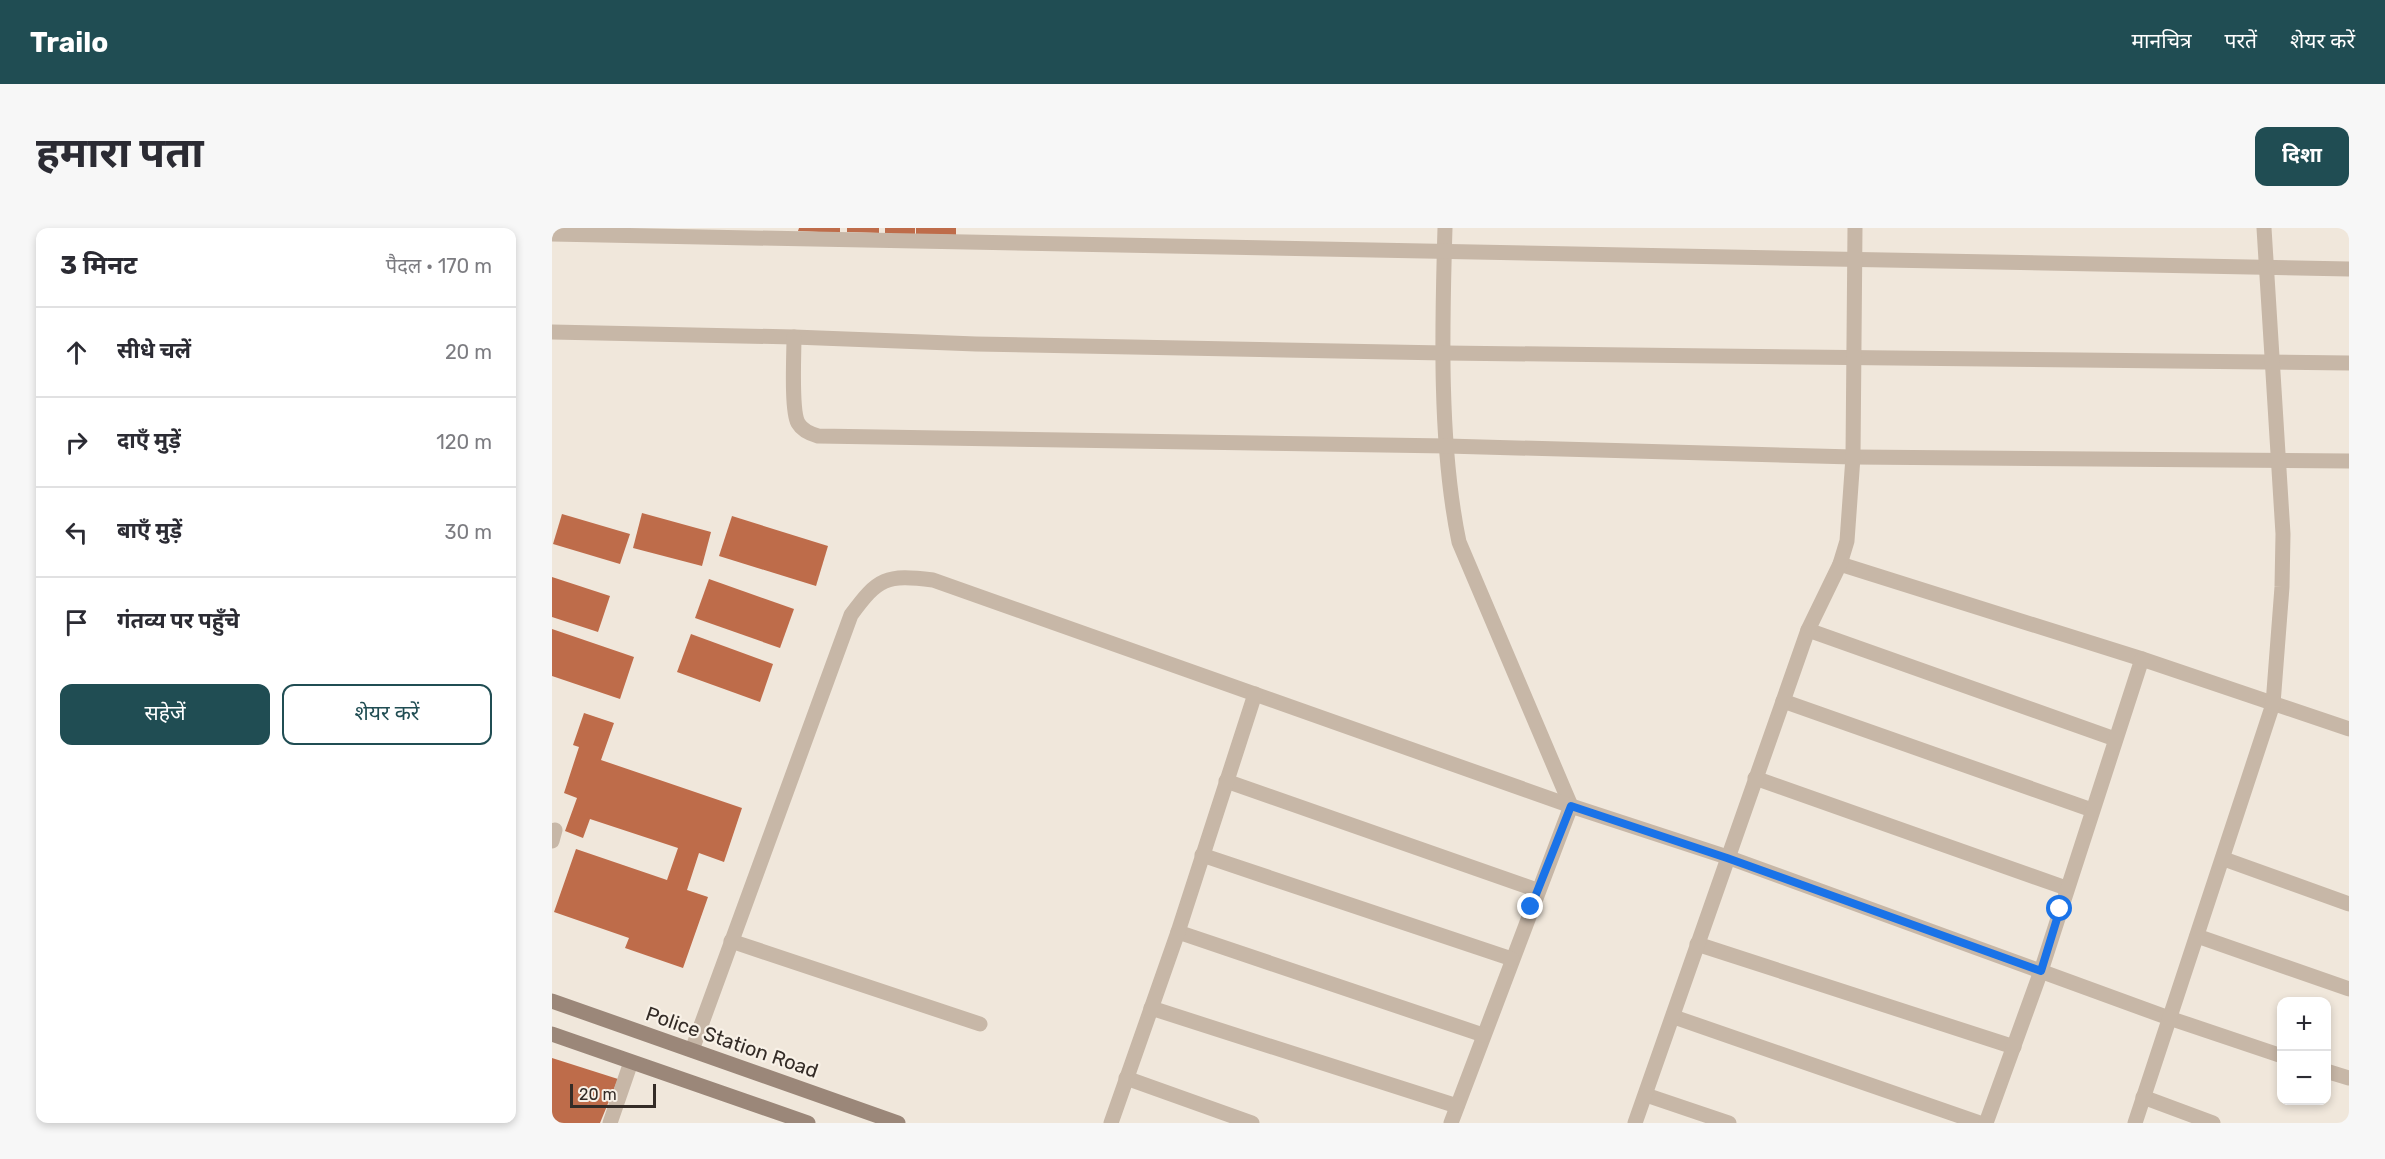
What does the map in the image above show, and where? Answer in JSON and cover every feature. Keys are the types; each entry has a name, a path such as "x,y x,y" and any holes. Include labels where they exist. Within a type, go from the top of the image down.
{"street":[{"path":"1445,228 1447,446 1452,506 1459,542 1571,806 1537,890 1451,1123"},
{"path":"1635,1123 1808,630 1840,564 1849,526 1853,457 1855,228"},
{"path":"2134,1123 2224,859 2273,704 2282,587 2280,460 2264,228"},
{"path":"552,234 1854,257 2349,269"},
{"path":"552,333 1445,353 2349,363"},
{"path":"794,337 795,411 798,424 818,436 1447,446 1853,457 2349,461"},
{"path":"1840,564 2142,659 2349,729"},
{"path":"692,1050 851,615 878,582 904,576 933,580 1571,806 1727,858 2169,1018 2277,1054"},
{"path":"1808,630 2115,739"},
{"path":"1986,1123 2041,971 2142,659"},
{"path":"1111,1123 1178,932 1255,694"},
{"path":"1783,701 2092,810"},
{"path":"1755,778 2066,888"},
{"path":"1226,781 1537,890"},
{"path":"1202,855 1512,959"},
{"path":"2224,859 2349,904"},
{"path":"1178,932 1484,1035"},
{"path":"2197,936 2349,989"},
{"path":"731,941 980,1024"},
{"path":"1696,944 2014,1047"},
{"name":"Police Station Road","path":"552,1001 898,1123"},
{"path":"1151,1008 1457,1106"},
{"path":"1674,1017 1980,1123"},
{"path":"552,1034 808,1123"},
{"path":"610,1123 631,1062"},
{"path":"2331,1073 2349,1078"},
{"path":"1126,1078 1252,1123"},
{"path":"1646,1095 1729,1123"},
{"path":"2143,1097 2213,1123"}],"building":[{"path":"799,228 840,228 840,233 798,231"},
{"path":"847,228 879,228 879,233 847,232"},
{"path":"885,228 915,228 915,235 885,235"},
{"path":"916,228 956,228 956,235 916,234"},
{"path":"642,513 711,532 702,566 633,548"},
{"path":"562,514 630,534 620,564 553,544"},
{"path":"732,516 828,546 816,586 719,556"},
{"path":"552,577 610,596 598,632 552,617"},
{"path":"709,579 794,609 780,648 695,618"},
{"path":"552,629 634,657 620,699 552,676"},
{"path":"691,634 773,664 760,702 677,672"},
{"path":"584,713 614,723 601,760 742,808 724,862 699,853 687,890 708,897 683,968 625,948 629,938 554,912 576,849 667,880 678,848 590,819 583,838 565,831 577,798 564,793 579,747 573,745"},
{"path":"552,1058 618,1079 600,1123 552,1123"}],"route":[{"path":"1531,907 1571,806 1727,858 2041,971 2060,909"}]}
